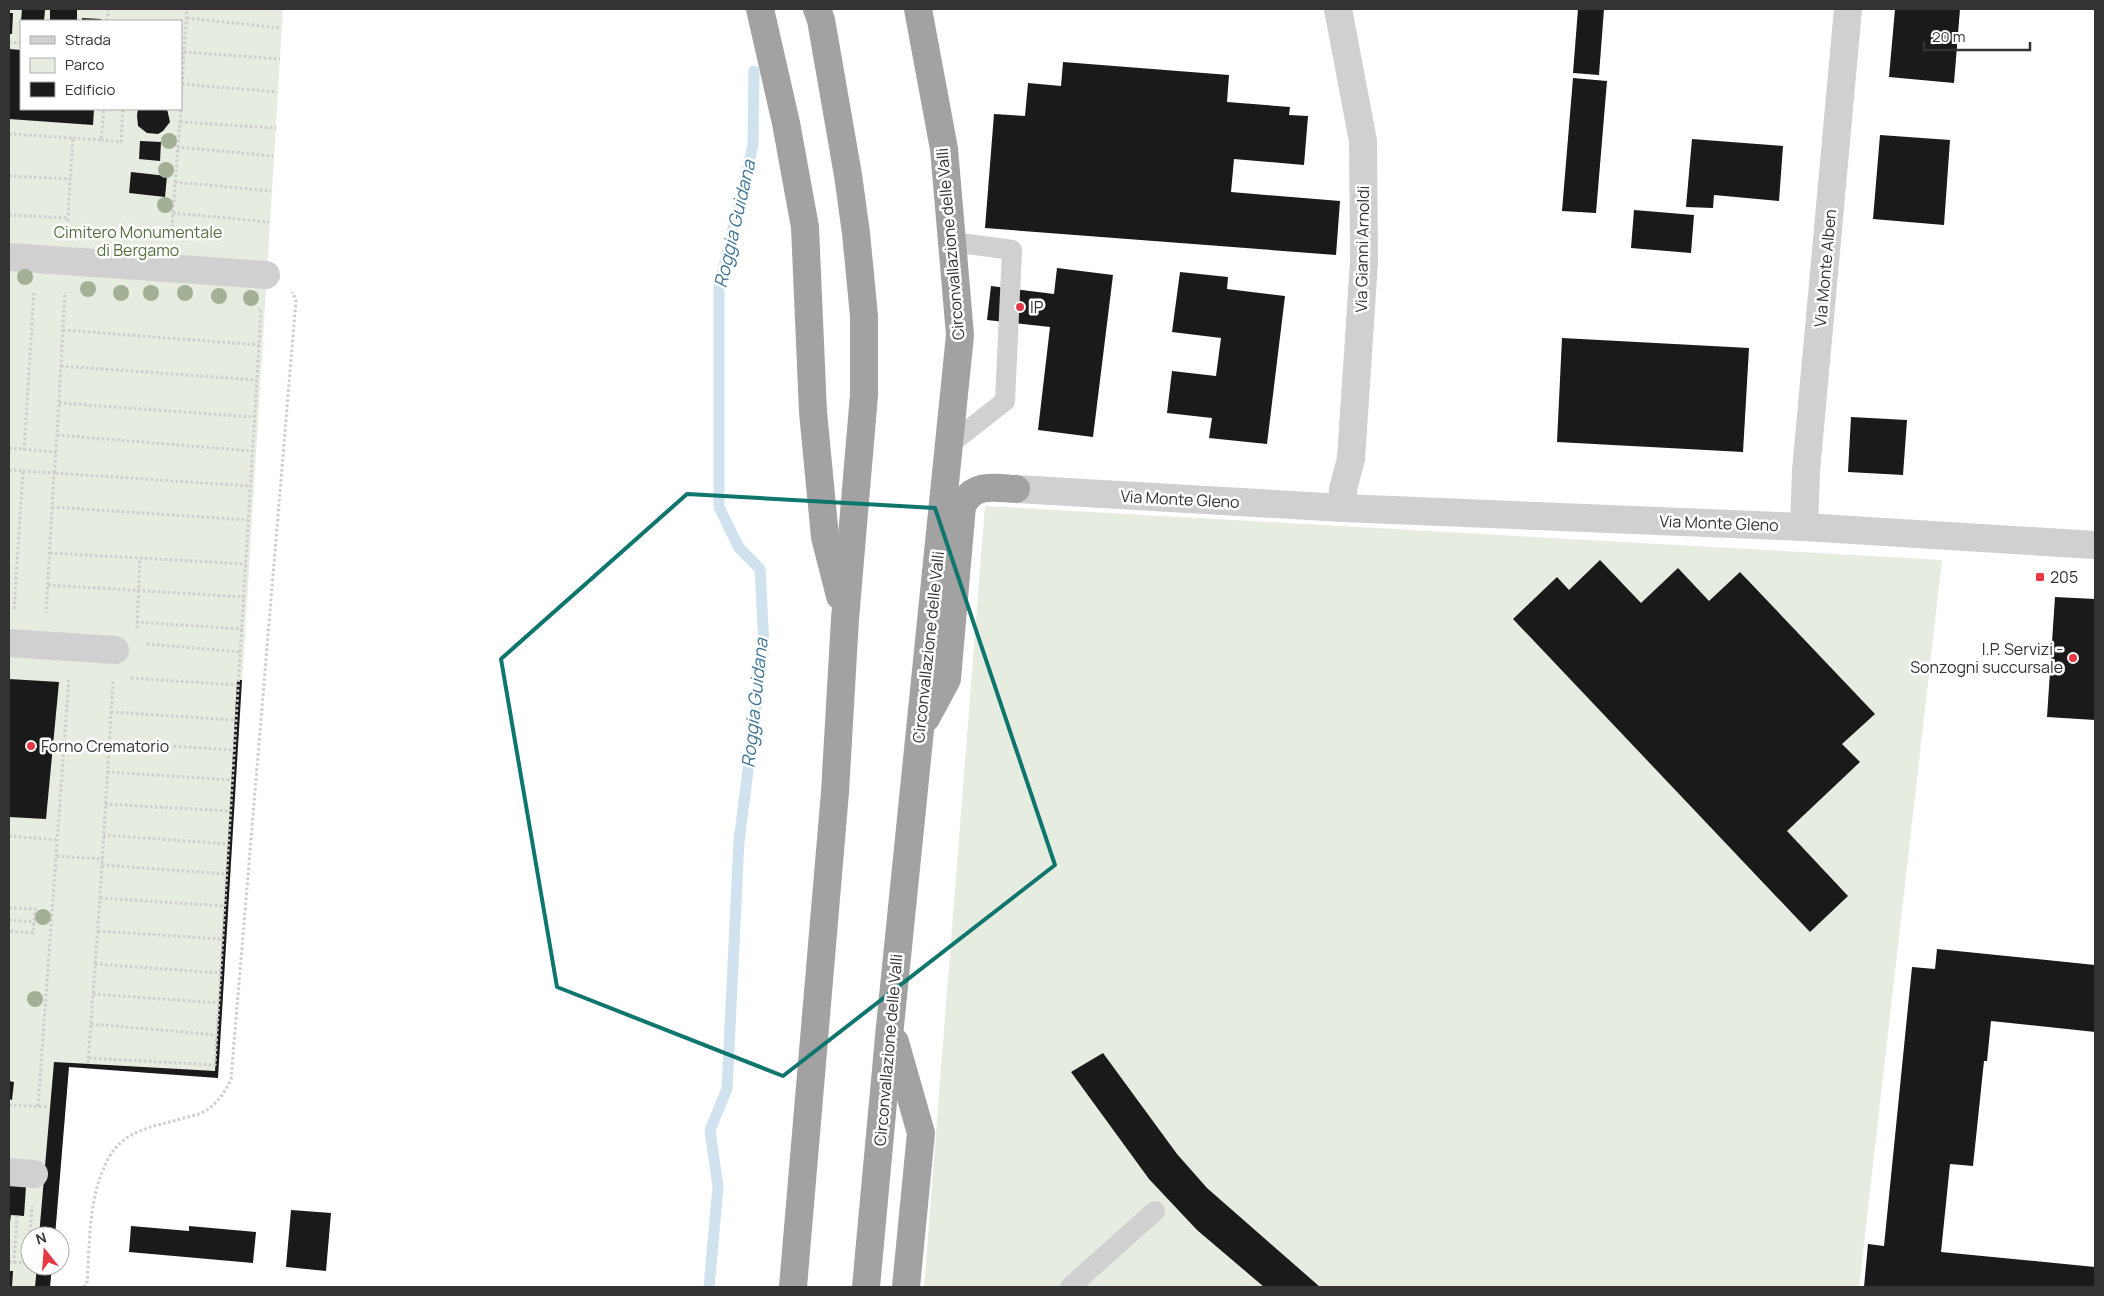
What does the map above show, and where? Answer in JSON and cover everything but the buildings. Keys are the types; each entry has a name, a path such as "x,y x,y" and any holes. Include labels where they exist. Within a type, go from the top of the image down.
{"highway":[{"path":"753,9 769,54"},
{"path":"760,9 786,123 805,227 814,412 825,537 845,619"},
{"path":"793,1287 834,802 845,619 864,395 864,316 848,175 821,20 817,9"},
{"name":"Circonvallazione delle Valli","path":"866,1287 890,1026 960,335 944,150 918,9"},
{"path":"920,730 947,679 962,506 967,496 985,488 1016,489"},
{"path":"890,1026 921,1133 906,1287"}],"street":[{"name":"Via Gianni Arnoldi","path":"1338,9 1363,141 1364,262 1351,458 1343,499"},
{"name":"Via Monte Alben","path":"1804,527 1806,471 1848,9"},
{"path":"9,257 266,274"},
{"name":"Via Monte Gleno","path":"1016,489 1343,499 2095,545"},
{"path":"10,643 71,647 121,657"}],"lane":[{"path":"949,445 1004,401 1012,250 952,242"},
{"path":"1070,1287 1155,1211"}],"path":[{"path":"187,9 182,84 277,92"},
{"path":"187,18 281,28"},
{"path":"184,52 280,59"},
{"path":"101,140 104,110"},
{"path":"9,134 121,142 124,110"},
{"path":"169,268 181,110"},
{"path":"180,122 276,128"},
{"path":"68,218 73,138"},
{"path":"178,146 273,156"},
{"path":"9,176 70,179"},
{"path":"175,182 271,191"},
{"path":"173,213 269,222"},
{"path":"24,450 36,258"},
{"path":"44,646 67,261"},
{"path":"84,1287 87,1284 92,1207 99,1180 108,1159 120,1143 133,1133 204,1112 227,1089 231,1079 296,300 290,288 266,274"},
{"path":"89,1058 215,1066 237,680 240,680 261,309"},
{"path":"63,330 259,345"},
{"path":"61,366 257,380"},
{"path":"59,403 254,417"},
{"path":"57,435 252,451"},
{"path":"9,448 56,452"},
{"path":"9,470 250,486"},
{"path":"10,643 23,471"},
{"path":"52,507 248,520"},
{"path":"50,552 246,564"},
{"path":"88,1063 103,859 111,712 121,657 137,622 140,558"},
{"path":"48,585 244,597"},
{"path":"128,621 242,629"},
{"path":"38,1106 71,647"},
{"path":"121,657 241,652"},
{"path":"121,657 237,685"},
{"path":"111,712 235,720"},
{"path":"109,742 233,750"},
{"path":"107,772 232,780"},
{"path":"105,804 230,811"},
{"path":"103,835 228,844"},
{"path":"9,836 58,840"},
{"path":"57,856 103,859"},
{"path":"102,865 226,874"},
{"path":"100,898 224,906"},
{"path":"9,908 34,909 35,922 33,933 9,931"},
{"path":"9,920 35,922"},
{"path":"98,931 222,939"},
{"path":"96,964 220,973"},
{"path":"93,994 219,1003"},
{"path":"91,1024 216,1035"},
{"path":"9,1113 9,1105 49,1107"},
{"path":"21,1173 26,1226"},
{"path":"14,1263 17,1215"},
{"path":"9,1262 20,1263"}],"highlighted area":[{"path":"687,494 935,508 1055,865 783,1076 557,987 501,659"}],"green space":[{"name":"Cimitero Monumentale di Bergamo","path":"9,9 283,9 218,1078 69,1067 56,1226 20,1226 20,1276 51,1276 50,1287 9,1287"},
{"path":"985,506 1942,560 1859,1287 924,1287"}],"waterway":[{"name":"Roggia Guidana","path":"709,1287 718,1187 710,1130 727,1089 739,841 764,646 760,569 739,548 719,507 719,287 753,145 754,71"}],"place":[{"name":"IP","path":"1020,307"},
{"name":"205","path":"2040,577"},
{"name":"I.P. Servizi - Sonzogni succursale","path":"2073,658"},
{"name":"Forno Crematorio","path":"31,746"}]}
